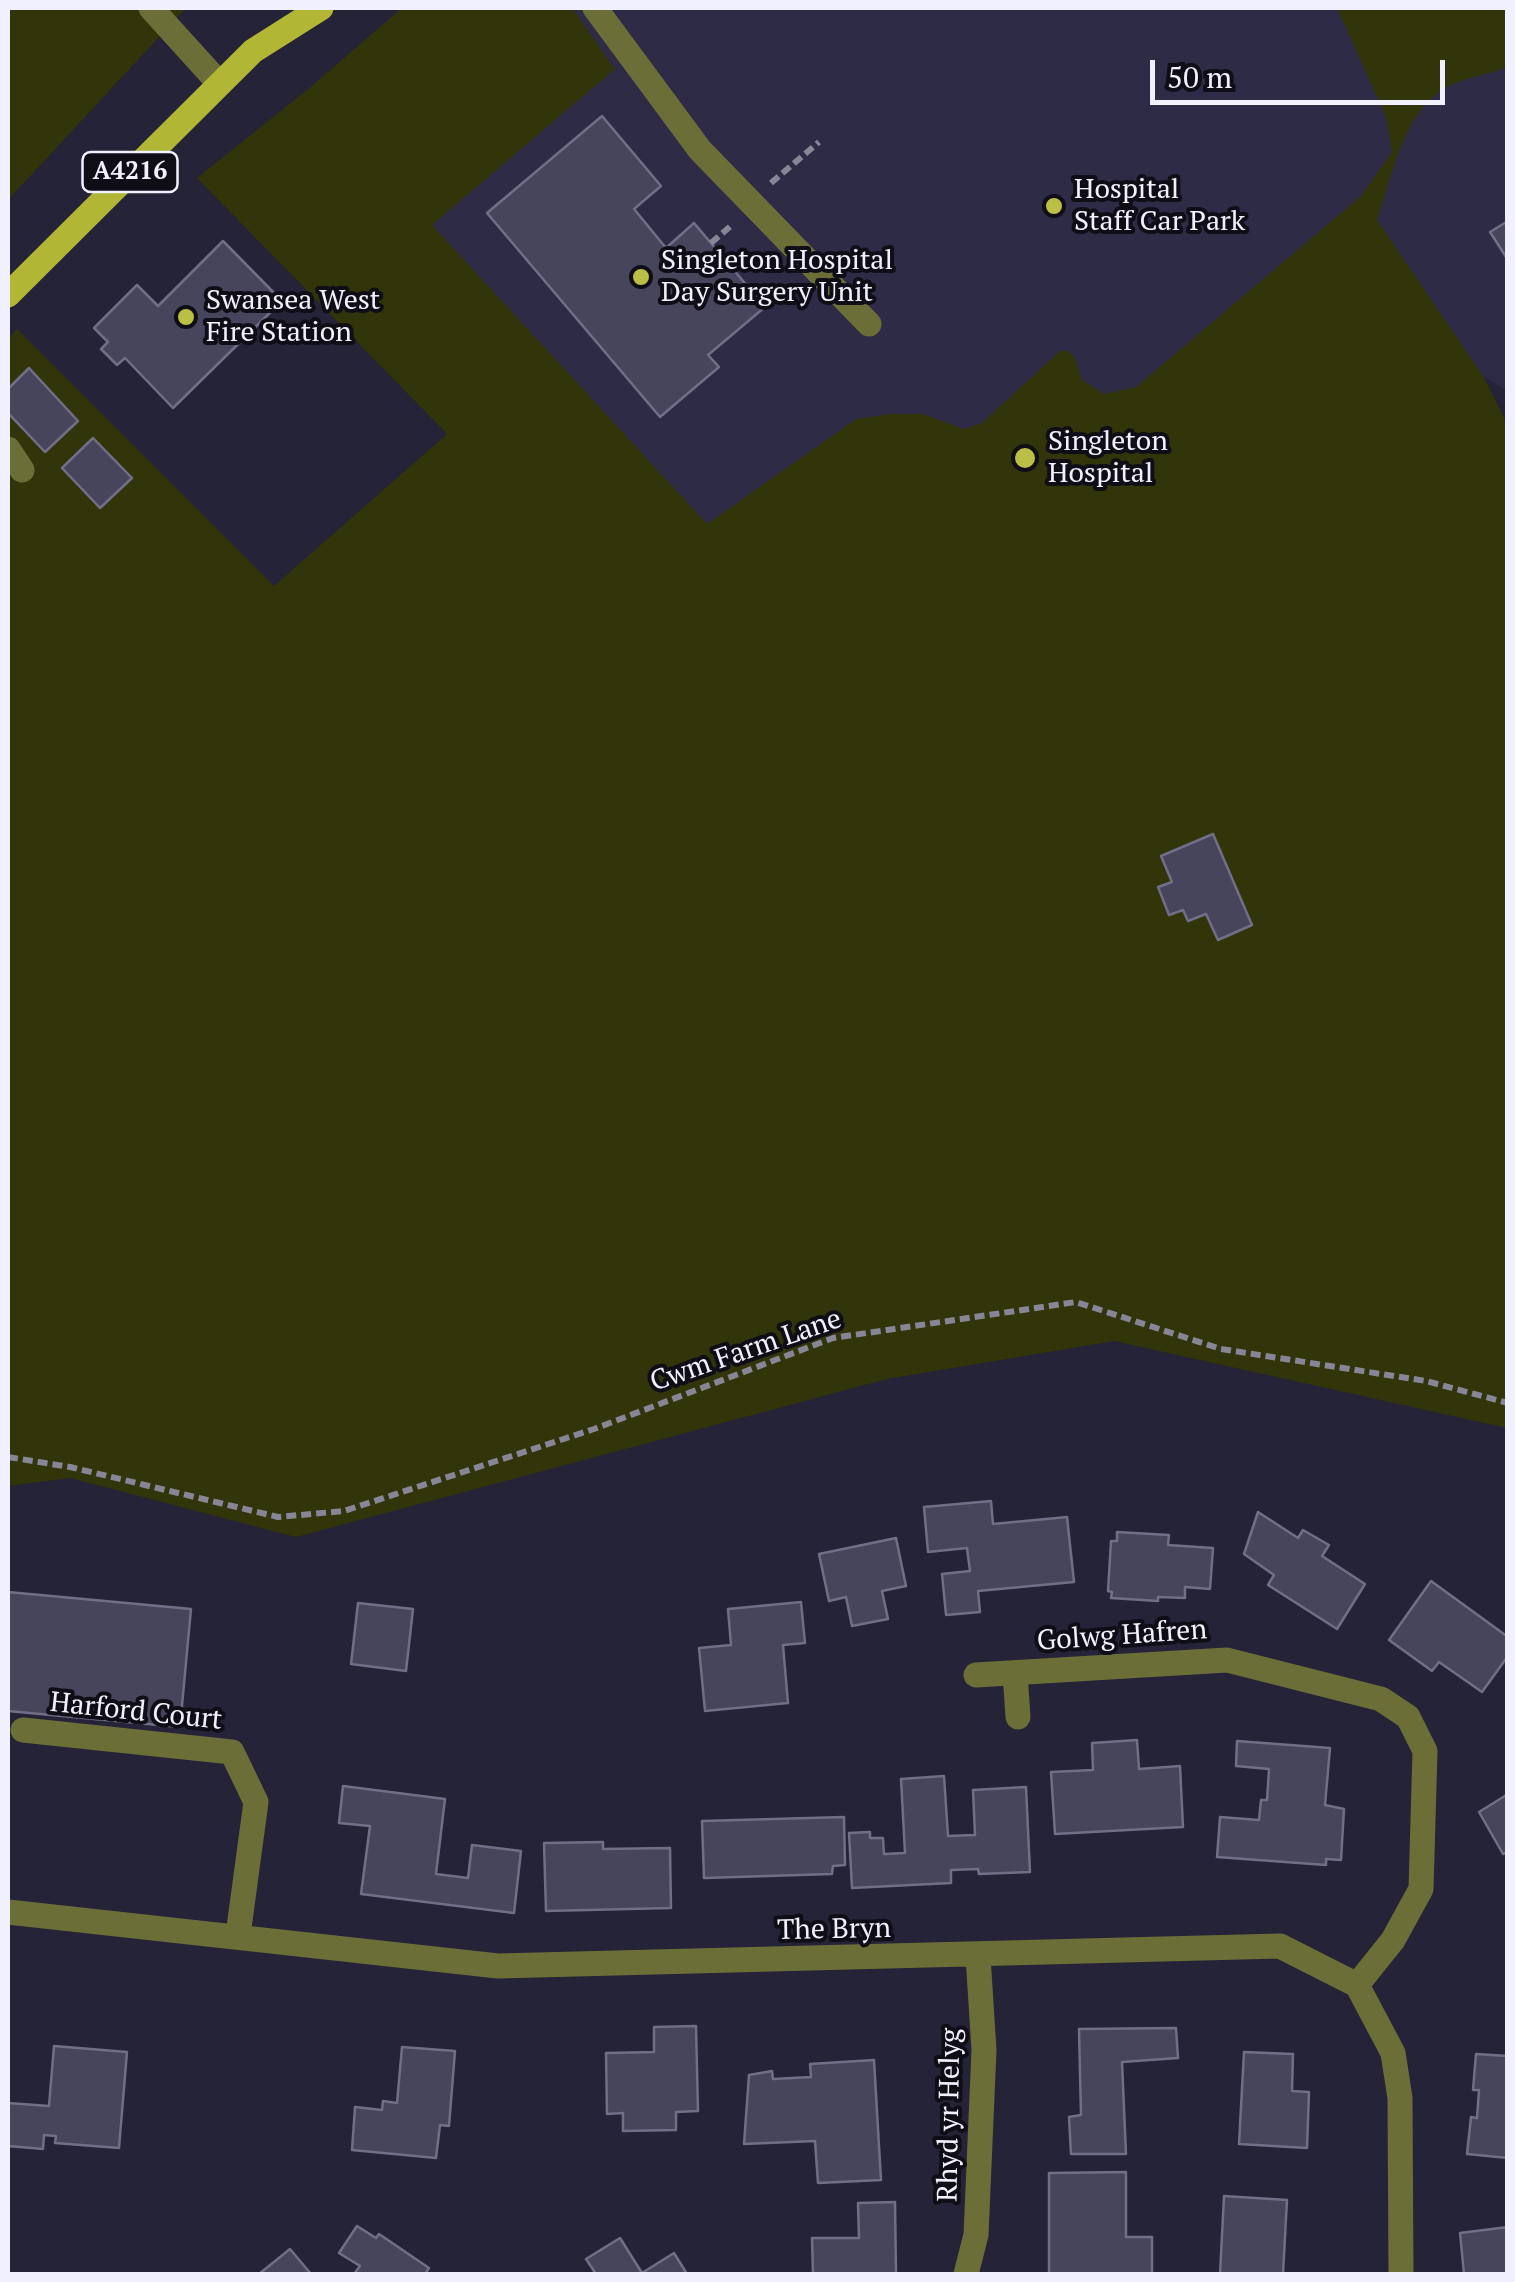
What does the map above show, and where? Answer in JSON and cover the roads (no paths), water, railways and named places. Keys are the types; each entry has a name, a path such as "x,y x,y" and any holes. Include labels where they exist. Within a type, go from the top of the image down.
{"main road":[{"name":"A4216","path":"254,51 285,8"},
{"name":"A4216","path":"8,295 219,83 254,51 321,8"}],"street":[{"path":"151,8 219,83"},
{"path":"595,8 700,150 869,324"},
{"name":"Golwg Hafren","path":"976,1676 1227,1660 1382,1699 1408,1717 1425,1752 1422,1889 1393,1940 1357,1985"},
{"name":"Golwg Hafren","path":"1016,1673 1018,1718"},
{"name":"Harford Court","path":"23,1730 232,1752 256,1802 238,1936"},
{"name":"The Bryn","path":"8,1912 498,1966 1280,1946 1357,1985"},
{"name":"Rhyd yr Helyg","path":"966,2274 976,2236 984,2050 978,1956"},
{"path":"1357,1985 1392,2053 1400,2098 1400,2274"}],"place":[{"name":"Hospital Staff Car Park","path":"1054,206"},
{"name":"Singleton Hospital Day Surgery Unit","path":"641,277"},
{"name":"Swansea West Fire Station","path":"186,317"},
{"name":"Singleton Hospital","path":"1025,458"}]}
